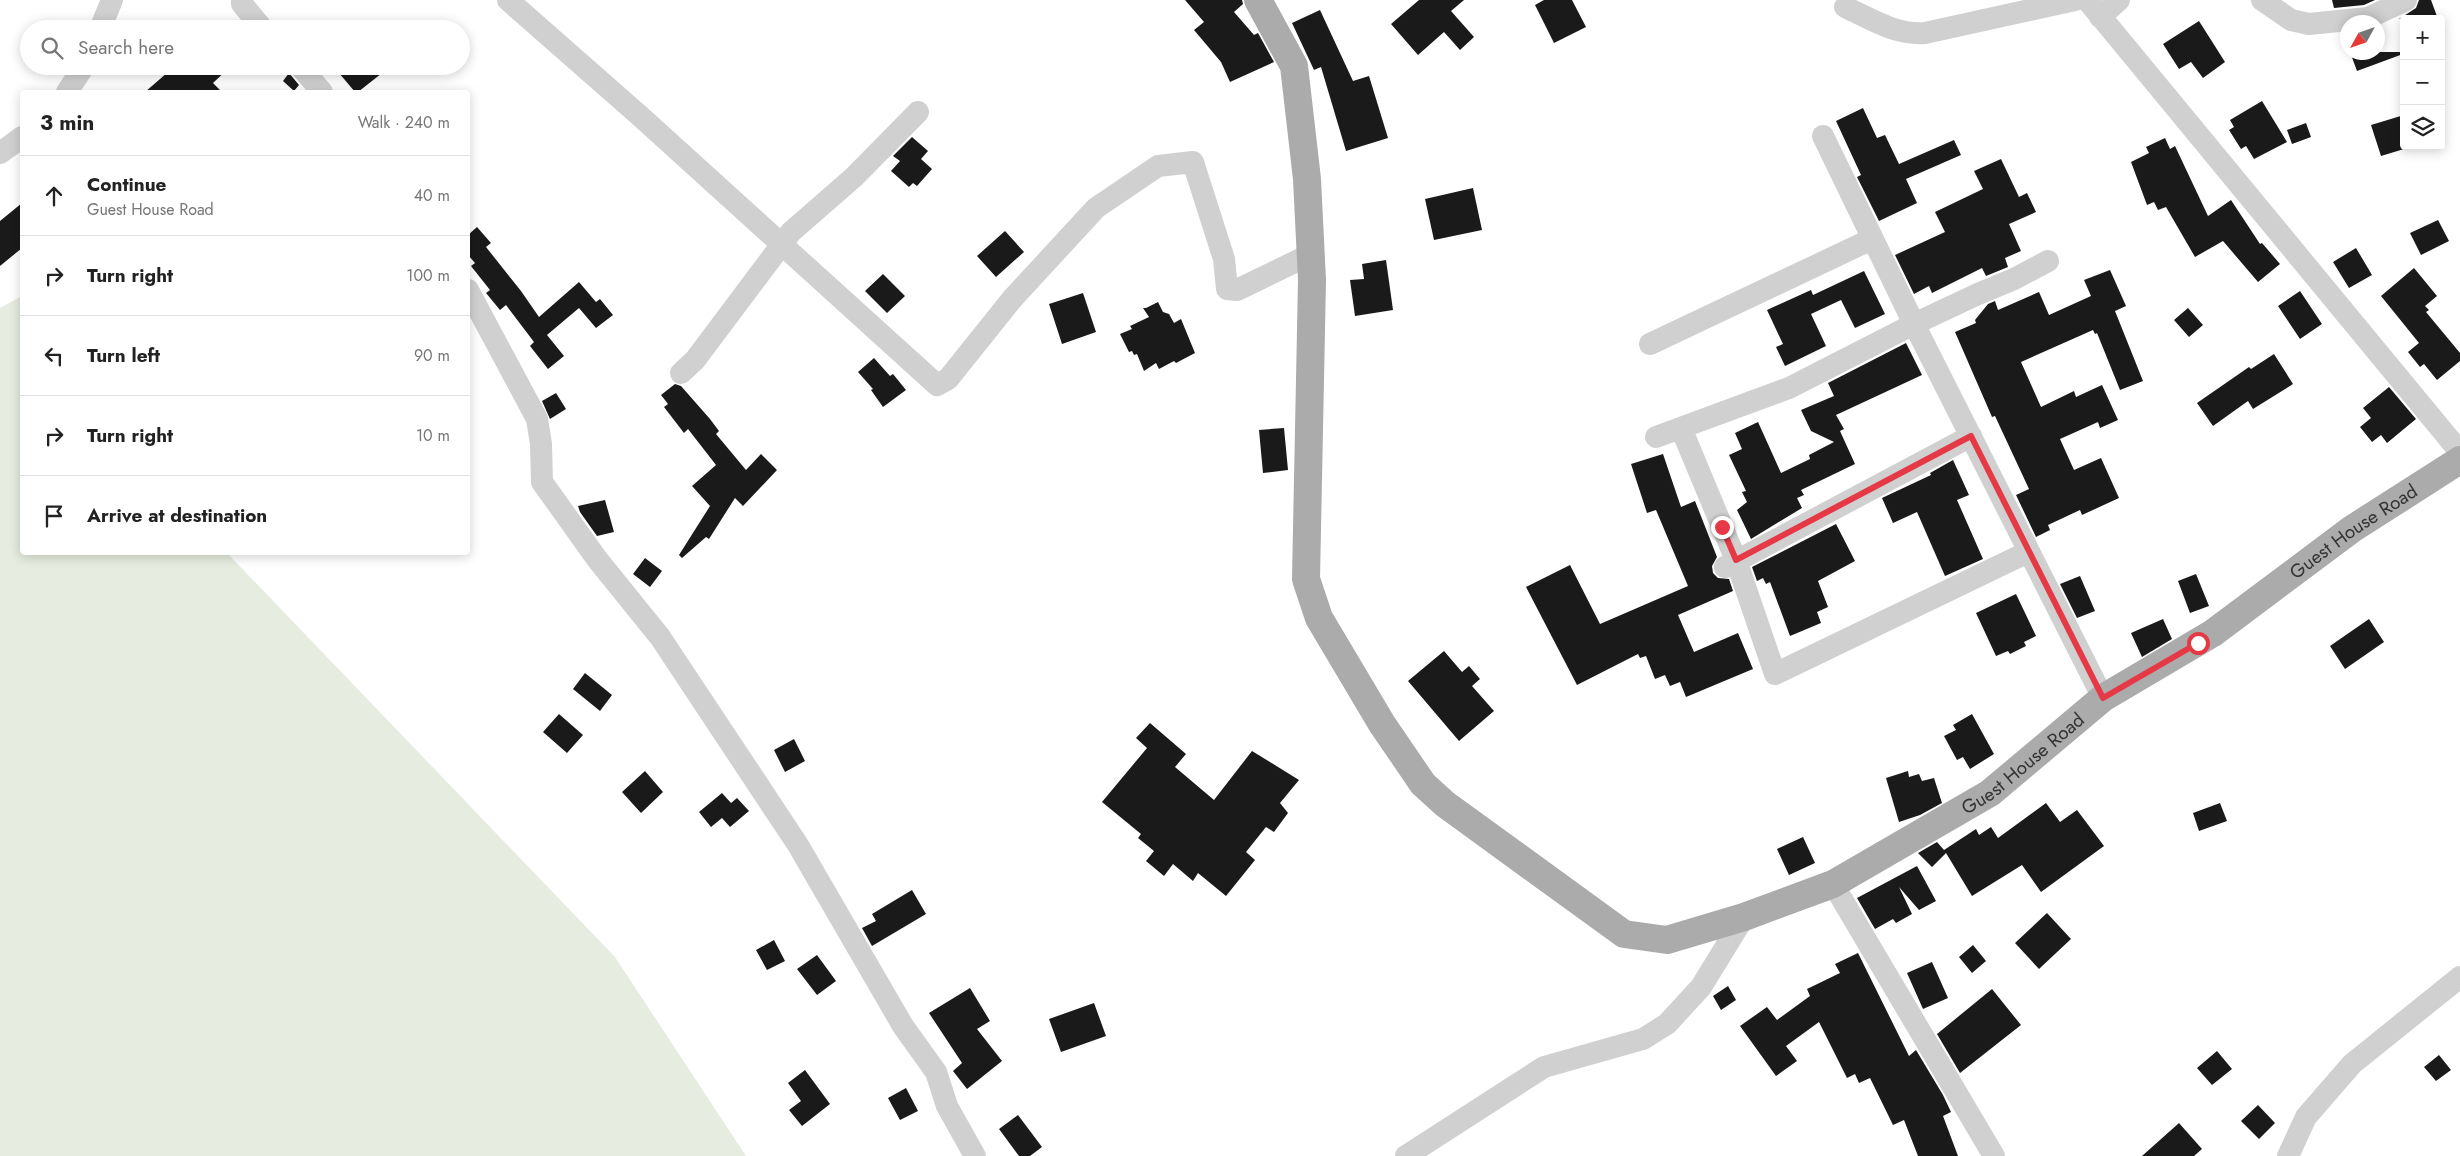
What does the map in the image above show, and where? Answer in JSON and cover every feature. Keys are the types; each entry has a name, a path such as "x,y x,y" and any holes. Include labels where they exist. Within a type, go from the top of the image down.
{"main road":[{"path":"1258,0 1266,10 1294,66 1307,178 1311,254"},
{"name":"Guest House Road","path":"1311,254 1306,578 1319,618 1382,724 1423,784 1445,804 1624,934 1667,940 1744,917 1833,884 1990,793 2103,698 2213,633 2352,529 2460,460"}],"street":[{"path":"104,20 112,0"},
{"path":"242,0 242,4 255,20"},
{"path":"508,0 640,116 936,385 948,379 1013,298 1096,208 1158,166 1193,162 1224,259 1227,289 1237,290 1311,254"},
{"path":"1845,7 1885,26 1910,34 1925,33 2074,0"},
{"path":"2119,0 2094,9 2460,452"},
{"path":"2262,0 2290,20 2308,24 2368,18 2406,0"},
{"path":"68,90 78,75"},
{"path":"308,75 320,90"},
{"path":"681,373 695,360 791,232 854,177 918,112"},
{"path":"1823,136 1914,324 2103,698"},
{"path":"0,153 20,138"},
{"path":"1650,344 1872,239"},
{"path":"1656,437 1789,388 1914,324 2014,279 2048,261"},
{"path":"470,294 537,419 541,444 542,482 597,558 660,637 798,846 903,1026 936,1072 947,1106 975,1156"},
{"path":"1680,428 1730,564 1776,674 2028,552"},
{"path":"1730,564 1971,436"},
{"path":"1833,884 1994,1156"},
{"path":"1406,1156 1544,1067 1642,1039 1667,1024 1701,987 1744,917"},
{"path":"2288,1156 2306,1117 2352,1064 2460,976"}],"shaded area":[{"path":"20,297 20,555 229,555 615,957 746,1156 0,1156 0,308"}],"building":[{"path":"1185,0 1242,0 1243,4 1234,12 1254,35 1258,33 1274,62 1230,82 1221,62 1194,30 1204,22"},
{"path":"1419,0 1464,0 1451,11 1474,37 1460,50 1444,32 1418,55 1391,24"},
{"path":"1544,0 1572,0 1586,27 1554,43 1535,5"},
{"path":"2332,0 2375,0 2364,5 2334,8"},
{"path":"2419,0 2431,0 2437,15 2405,15 2416,8"},
{"path":"1320,10 1353,81 1369,76 1388,138 1346,151 1321,67 1314,70 1292,23"},
{"path":"2199,21 2225,62 2203,78 2191,62 2179,69 2163,44"},
{"path":"2385,52 2400,52 2400,55 2357,71 2353,60 2385,60"},
{"path":"165,75 221,75 213,83 220,90 147,90"},
{"path":"288,75 291,75 299,85 293,90 283,81"},
{"path":"341,75 380,75 361,90 353,90"},
{"path":"2262,101 2287,142 2254,159 2246,146 2241,149 2229,130 2234,127 2230,120"},
{"path":"1863,108 1877,138 1885,135 1899,164 1954,140 1961,155 1906,179 1917,203 1879,221 1857,177 1861,175 1836,121"},
{"path":"2400,116 2401,150 2381,156 2371,125"},
{"path":"2306,123 2311,137 2292,144 2287,130"},
{"path":"912,137 928,151 921,159 932,169 917,186 913,183 909,187 891,171 900,161 893,156"},
{"path":"2165,138 2170,149 2175,146 2208,216 2231,200 2260,244 2262,243 2280,264 2258,282 2223,241 2195,257 2166,207 2158,210 2154,202 2147,205 2131,162 2149,153 2146,147"},
{"path":"2001,159 2019,197 2027,193 2036,212 2009,224 2021,251 2005,258 2008,267 1986,276 1982,268 1932,293 1929,286 1914,294 1895,255 1945,232 1935,212 1983,189 1974,171"},
{"path":"1473,188 1482,230 1434,240 1425,199"},
{"path":"20,205 20,250 0,266 0,221"},
{"path":"2438,220 2449,241 2421,255 2410,233"},
{"path":"477,227 491,243 486,247 539,317 579,282 596,302 600,299 613,315 596,328 579,308 547,335 564,356 548,369 530,346 534,342 506,305 500,310 486,293 490,290 471,266 475,263 470,257 470,233"},
{"path":"1005,231 1024,252 996,277 977,256"},
{"path":"2356,248 2372,275 2349,288 2333,262"},
{"path":"1386,260 1393,310 1355,316 1350,280 1364,279 1362,264"},
{"path":"2414,268 2437,296 2425,306 2429,310 2426,312 2460,353 2460,361 2437,380 2424,364 2420,367 2408,352 2419,343 2381,296"},
{"path":"2110,270 2126,306 2115,311 2143,381 2120,390 2097,333 2095,334 2093,330 2021,362 2041,407 2074,391 2076,397 2102,385 2118,420 2100,428 2098,422 2060,439 2074,470 2101,458 2119,498 2082,515 2080,510 2048,525 2050,530 2036,537 2016,495 2029,489 1995,416 1992,417 1955,332 1976,323 1975,320 1988,304 1995,301 1998,310 2039,292 2049,315 2091,296 2084,280"},
{"path":"1864,271 1885,314 1855,328 1841,300 1811,314 1826,346 1785,366 1776,347 1783,344 1767,310 1811,290 1813,295"},
{"path":"883,274 905,296 887,313 865,291"},
{"path":"2300,291 2322,324 2300,339 2278,306"},
{"path":"1083,293 1096,332 1062,344 1049,304"},
{"path":"1158,302 1163,312 1169,314 1174,323 1181,319 1195,353 1159,369 1156,363 1144,371 1137,354 1134,355 1132,351 1129,352 1120,334 1132,329 1130,326 1149,317 1143,308"},
{"path":"2188,308 2203,325 2189,337 2174,320"},
{"path":"1906,343 1922,375 1836,415 1844,429 1840,431 1855,464 1801,490 1804,495 1797,498 1802,508 1751,539 1737,510 1747,502 1742,492 1746,491 1729,455 1742,449 1735,433 1758,422 1781,473 1810,459 1809,455 1834,442 1811,431 1801,410 1834,396 1828,383"},
{"path":"2274,354 2293,384 2253,409 2248,401 2213,426 2197,403 2249,367 2251,369"},
{"path":"874,358 890,376 893,374 906,390 883,407 871,390 873,389 858,372"},
{"path":"675,384 681,386 710,419 719,431 716,434 746,470 761,454 777,470 743,506 735,498 709,539 706,537 682,558 679,555 710,506 692,486 716,465 688,429 684,433 664,407 668,404 661,395"},
{"path":"2389,387 2416,419 2387,443 2381,435 2372,442 2360,427 2371,418 2363,408"},
{"path":"556,393 566,409 550,419 542,401"},
{"path":"1284,428 1288,470 1263,473 1259,430"},
{"path":"1663,454 1681,507 1695,501 1717,557 1712,566 1713,573 1718,578 1729,579 1733,591 1678,615 1694,652 1738,633 1753,669 1686,697 1680,682 1670,686 1665,675 1655,679 1646,656 1640,658 1638,654 1577,685 1526,587 1570,565 1600,624 1688,586 1656,510 1647,513 1631,464"},
{"path":"1953,460 1969,495 1957,500 1983,559 1945,576 1917,512 1893,523 1882,498 1931,475 1930,473"},
{"path":"605,500 614,532 597,536 580,512 578,506"},
{"path":"1836,524 1855,561 1818,581 1828,607 1817,612 1821,623 1790,636 1770,582 1766,584 1763,578 1757,581 1752,567"},
{"path":"645,558 662,571 650,587 633,574"},
{"path":"2196,574 2209,606 2190,613 2178,581"},
{"path":"2080,576 2095,611 2077,618 2060,584"},
{"path":"2016,594 2036,636 2024,642 2026,646 2010,654 2008,651 1996,656 1976,613"},
{"path":"2163,619 2172,639 2142,657 2131,633"},
{"path":"2369,619 2384,642 2345,669 2330,646"},
{"path":"1444,651 1462,672 1469,666 1480,679 1472,686 1494,711 1459,741 1408,681"},
{"path":"585,673 612,695 600,711 573,689"},
{"path":"559,714 583,735 567,753 543,732"},
{"path":"1972,714 1994,754 1970,769 1963,757 1957,760 1944,736 1956,730 1953,725"},
{"path":"1150,723 1186,754 1175,767 1214,800 1252,751 1299,780 1280,803 1288,813 1274,832 1266,827 1246,852 1255,860 1226,896 1198,873 1193,881 1173,864 1164,876 1146,861 1154,851 1138,838 1141,834 1102,802 1147,748 1136,738"},
{"path":"794,739 805,761 785,772 774,750"},
{"path":"645,771 663,792 641,813 622,792"},
{"path":"1908,771 1909,777 1919,774 1922,781 1934,778 1942,803 1920,815 1899,822 1886,778"},
{"path":"722,793 731,803 737,798 749,811 730,827 722,818 711,827 699,812"},
{"path":"2046,803 2060,822 2077,810 2104,846 2041,892 2022,865 1972,896 1946,853 1932,867 1918,853 1937,842 1944,850 1976,829 1979,835 1991,827 1998,838"},
{"path":"2220,803 2227,821 2199,831 2193,813"},
{"path":"1803,837 1815,863 1789,875 1777,849"},
{"path":"1917,866 1936,901 1919,910 1899,887 1912,914 1896,923 1893,919 1875,929 1857,898"},
{"path":"912,890 926,914 872,946 862,928 876,921 872,914"},
{"path":"2047,913 2071,939 2039,969 2015,943"},
{"path":"774,940 785,961 767,970 756,950"},
{"path":"1973,945 1986,961 1972,973 1959,957"},
{"path":"1858,953 1909,1056 1916,1050 1943,1095 1951,1112 1943,1116 1958,1156 1918,1156 1904,1120 1893,1125 1870,1078 1859,1083 1855,1074 1847,1078 1819,1022 1786,1046 1797,1061 1776,1076 1740,1026 1767,1007 1777,1020 1810,996 1807,989 1840,973 1835,964"},
{"path":"817,955 836,981 817,995 797,969"},
{"path":"1932,962 1948,998 1923,1009 1907,973"},
{"path":"1728,986 1736,1000 1721,1010 1713,996"},
{"path":"970,988 990,1021 977,1029 1002,1061 967,1089 953,1071 962,1063 929,1013"},
{"path":"1992,989 2021,1025 1960,1073 1937,1034"},
{"path":"1094,1003 1106,1036 1061,1052 1049,1019"},
{"path":"2217,1051 2232,1069 2212,1085 2197,1068"},
{"path":"2439,1055 2451,1070 2436,1081 2424,1067"},
{"path":"805,1070 830,1104 802,1126 789,1110 801,1101 788,1083"},
{"path":"906,1088 918,1111 900,1120 888,1098"},
{"path":"2258,1105 2275,1123 2259,1139 2241,1121"},
{"path":"1018,1115 1042,1147 1030,1156 1019,1156 999,1129"},
{"path":"2179,1123 2202,1149 2194,1156 2142,1156"}],"route":[{"path":"1722,527 1736,560 1971,436 2103,698 2198,643"}]}
